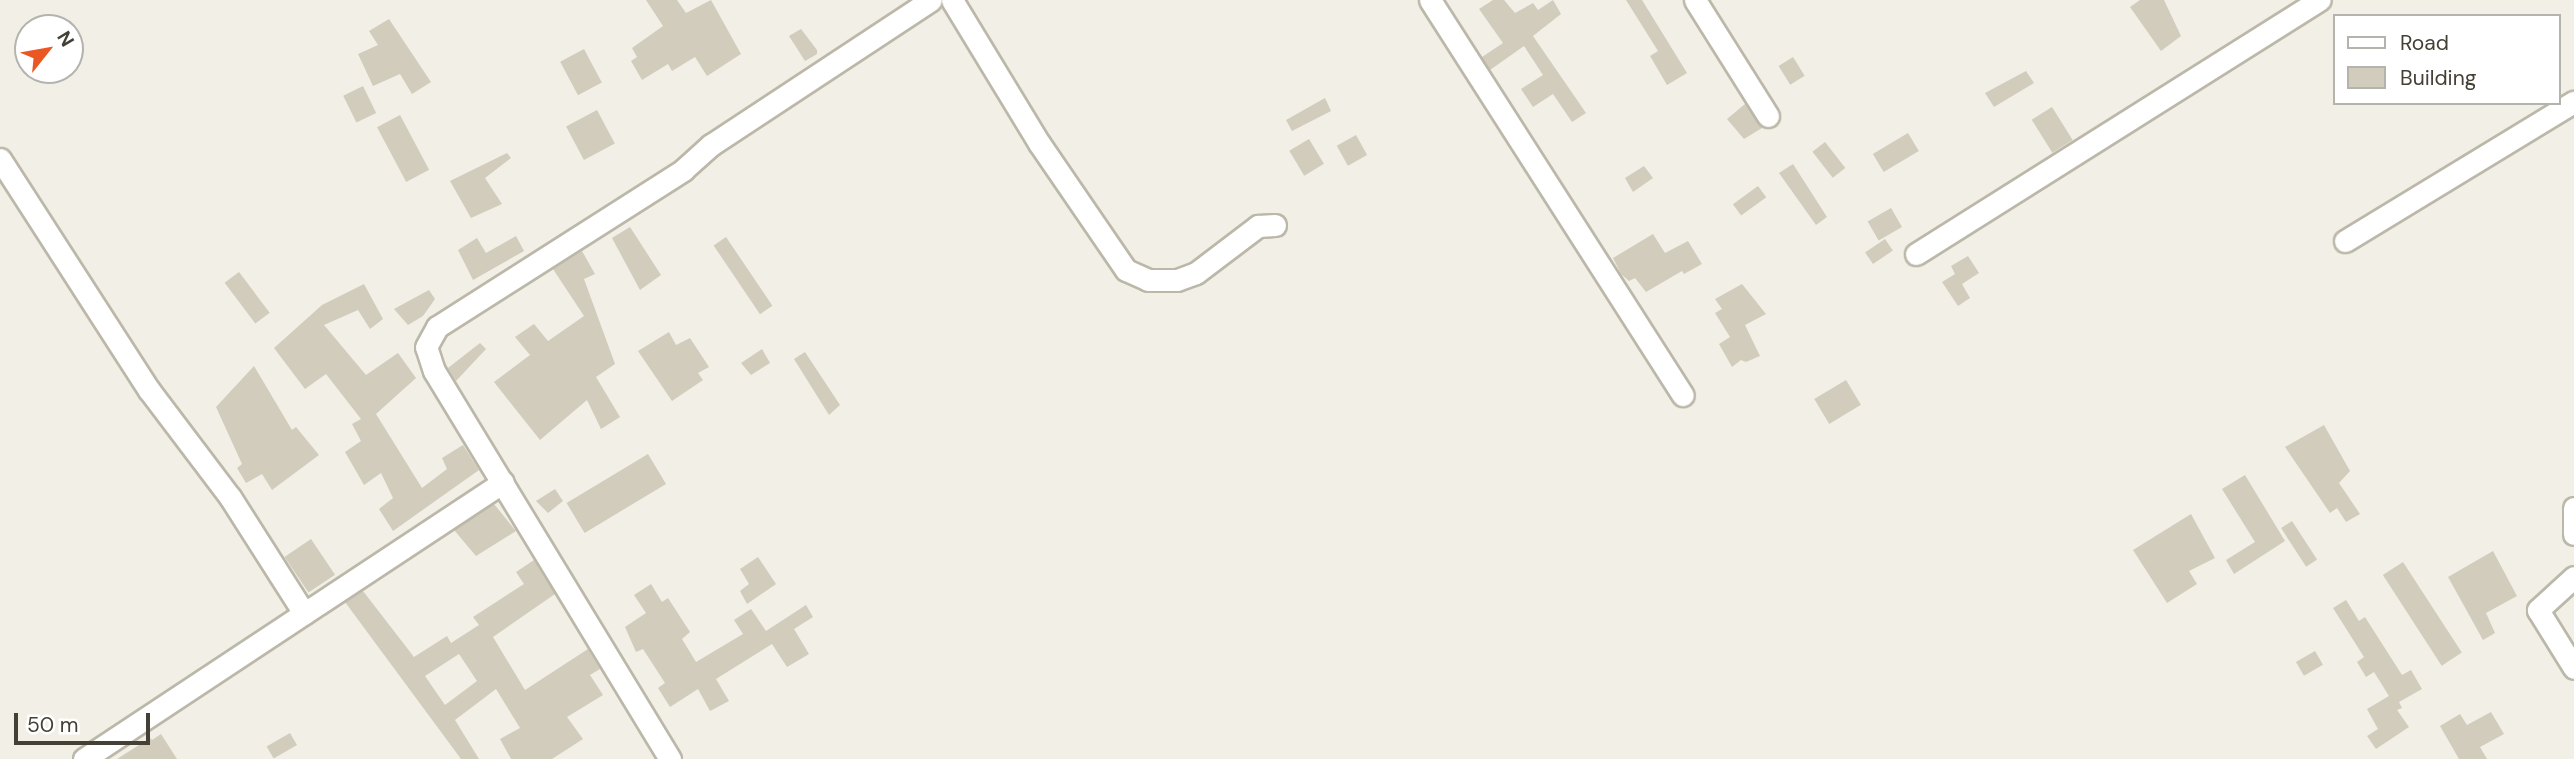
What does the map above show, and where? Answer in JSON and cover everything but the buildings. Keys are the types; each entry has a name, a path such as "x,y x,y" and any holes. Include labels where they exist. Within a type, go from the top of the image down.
{"street":[{"path":"670,759 434,371 426,347 438,327 683,170 711,145 931,0"},
{"path":"951,0 1039,143 1126,270 1148,280 1177,280 1196,273 1258,226 1275,225"},
{"path":"1430,0 1683,395"},
{"path":"1695,0 1768,116"},
{"path":"1916,254 2319,0"},
{"path":"2345,241 2574,102"},
{"path":"0,159 149,390 230,497 304,614"},
{"path":"85,759 503,482"},
{"path":"2574,508 2574,534"},
{"path":"2574,577 2538,610 2574,668"}]}
